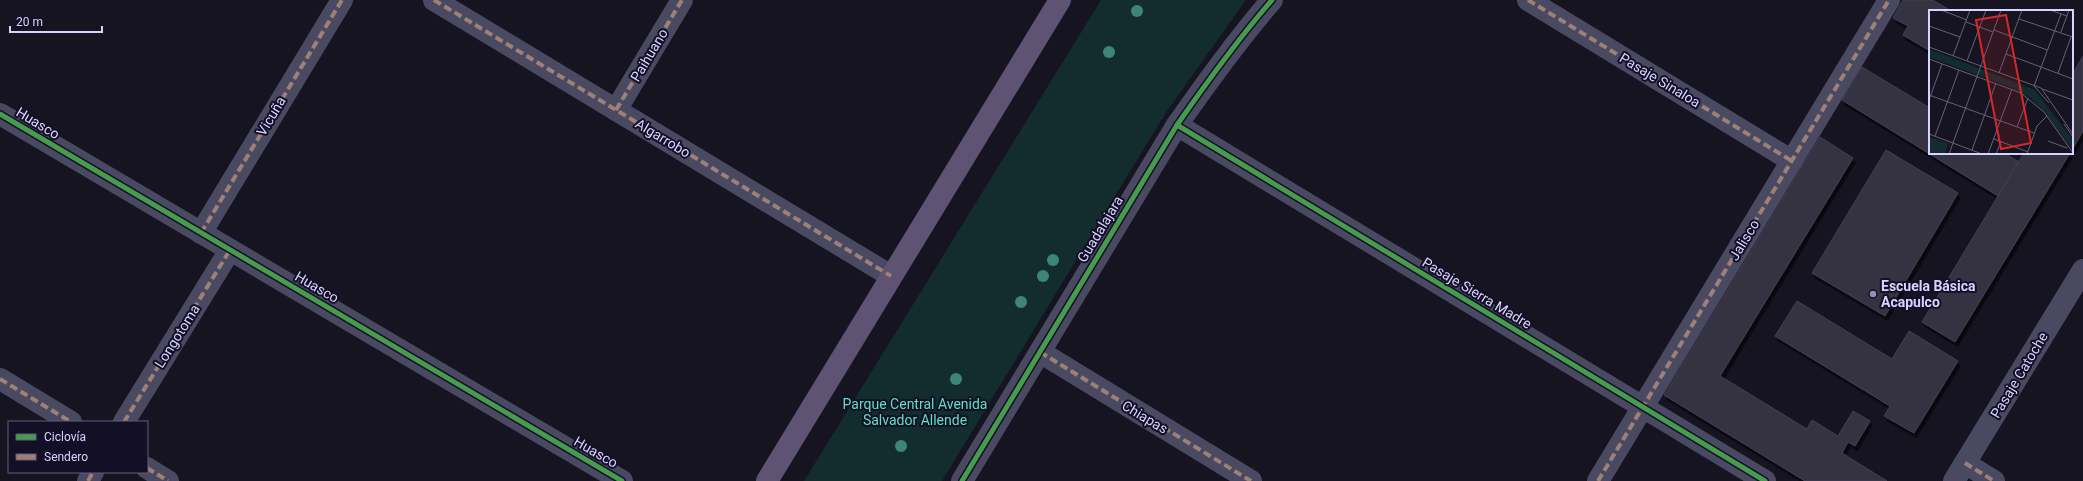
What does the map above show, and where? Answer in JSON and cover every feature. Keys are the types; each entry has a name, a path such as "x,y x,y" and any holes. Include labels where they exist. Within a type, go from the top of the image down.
{"main road":[{"path":"767,481 1060,0"}],"street":[{"name":"Vicuña","path":"201,233 342,0"},
{"name":"Algarrobo","path":"434,0 891,276"},
{"name":"Paihuano","path":"616,110 682,0"},
{"name":"Guadalajara","path":"962,481 1177,125 1239,38 1272,0"},
{"name":"Pasaje Sinaloa","path":"1528,0 1792,161"},
{"name":"Jalisco","path":"1598,481 1889,0"},
{"name":"Huasco","path":"0,114 622,481"},
{"name":"Pasaje Sierra Madre","path":"1177,125 1765,481"},
{"name":"Longotoma","path":"125,421 230,250"},
{"name":"Pasaje Catoche","path":"1960,472 2083,270"},
{"name":"Chiapas","path":"1040,352 1251,481"},
{"path":"0,379 69,421"},
{"path":"148,469 168,481"},
{"path":"1960,472 1994,481"}],"green space":[{"name":"Parque Central Avenida Salvador Allende","path":"1101,0 1246,0 1165,114 942,481 804,481"}],"building":[{"path":"1903,0 1933,0 1949,10 1929,10 1929,50 1903,35 1908,26 1893,18"},
{"path":"2083,56 2083,131 2073,148 2073,73"},
{"path":"1862,67 1929,107 1929,154 1842,100"},
{"path":"1820,137 1853,158 1720,376 1807,429 1812,420 1838,436 1853,411 1870,421 1855,446 1848,442 1842,453 1887,481 1805,481 1664,395"},
{"path":"1886,150 1958,193 1885,316 1812,273"},
{"path":"1930,154 2006,154 2019,162 1998,196"},
{"path":"2023,154 2069,154 1955,342 1922,322"},
{"path":"1797,301 1892,359 1909,331 1958,361 1914,433 1884,416 1890,406 1775,336"}],"marked path":[{"path":"201,233 342,0"},
{"path":"434,0 891,276"},
{"path":"616,110 682,0"},
{"path":"1528,0 1792,161"},
{"path":"1598,481 1889,0"},
{"path":"125,421 230,250"},
{"path":"1040,352 1251,481"},
{"path":"0,379 69,421"},
{"path":"1965,463 1994,481"},
{"path":"148,469 168,481"},
{"path":"88,481 92,473"}],"cycle path":[{"path":"962,481 1177,125 1223,61 1272,0"},
{"path":"0,114 622,481"},
{"path":"1177,125 1765,481"}],"place":[{"name":"Escuela Básica Acapulco","path":"1873,294"}]}
